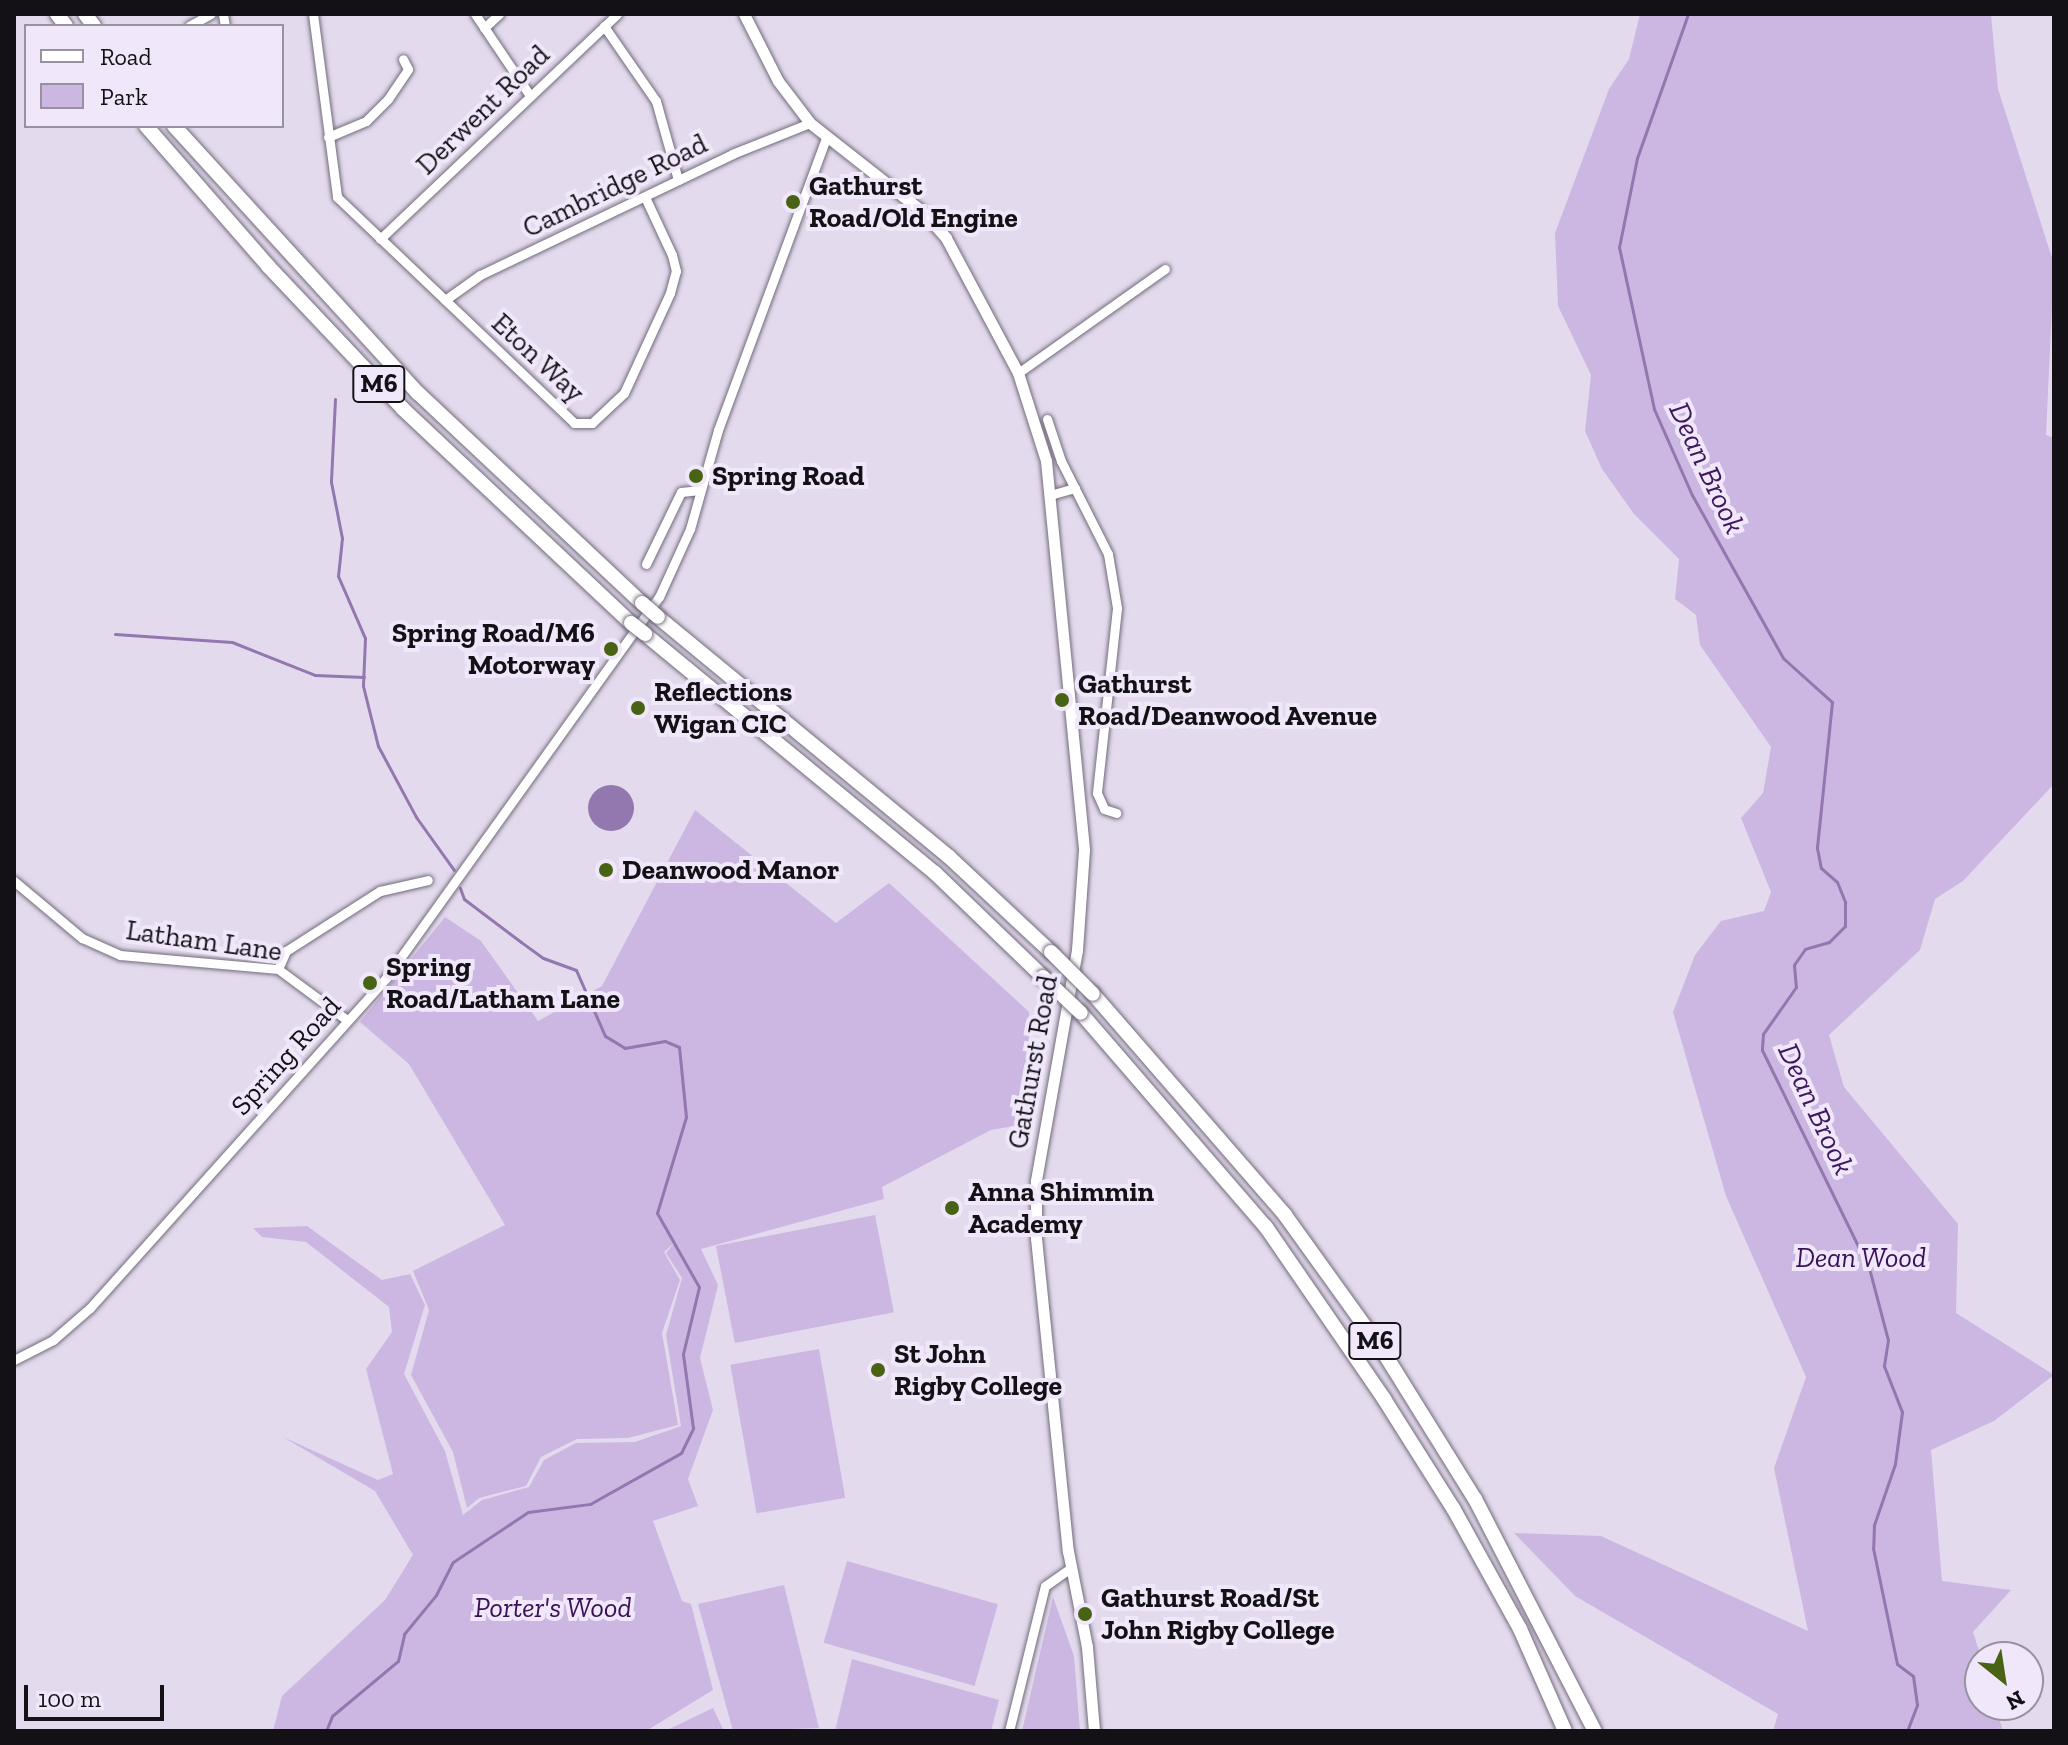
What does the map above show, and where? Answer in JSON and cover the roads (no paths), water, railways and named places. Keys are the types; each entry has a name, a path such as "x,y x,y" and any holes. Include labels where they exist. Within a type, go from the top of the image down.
{"highway":[{"name":"M6","path":"148,128 268,266 403,409 631,623 935,873 1081,1013 1266,1227 1384,1399 1513,1615 1565,1731"},
{"name":"M6","path":"176,128 418,393 642,603 938,847 1093,994 1285,1215 1384,1353 1475,1499 1595,1731"}],"main road":[{"name":"Gathurst Road","path":"744,14 778,81 810,123 934,223 1018,373 1038,426 1050,495 1084,850 1083,902 1038,1169 1036,1238 1071,1568 1087,1647 1094,1731"}],"street":[{"path":"193,24 211,14"},
{"name":"Eton Way","path":"313,14 337,197 574,423 592,423 637,371 676,271 645,197"},
{"path":"475,14 529,94"},
{"path":"484,28 499,14"},
{"name":"Derwent Road","path":"380,239 529,94 617,14"},
{"path":"604,26 656,101 678,180"},
{"path":"328,137 366,121 388,99 408,69 403,59"},
{"name":"Cambridge Road","path":"445,300 480,275 678,180 810,123"},
{"name":"Spring Road","path":"14,1360 53,1340 90,1308 403,955 659,597 677,565 700,490 826,138"},
{"path":"1018,373 1165,269"},
{"path":"1047,419 1075,488 1108,554 1117,608 1097,793 1104,809 1116,813"},
{"path":"1050,495 1075,488"},
{"path":"646,564 681,492 700,490"},
{"path":"278,969 286,951 380,891 428,880"},
{"name":"Latham Lane","path":"14,881 82,938 120,955 278,969 347,1020"},
{"path":"1009,1731 1045,1586 1071,1568"}],"waterway":[{"name":"Dean Brook","path":"1688,14 1637,158 1619,247 1654,409 1692,495 1783,658 1832,702 1817,848 1821,868 1837,882 1845,902 1845,926 1829,942 1805,949 1794,965 1796,987 1763,1034 1762,1050 1869,1268 1888,1340 1884,1366 1902,1412 1895,1464 1874,1525 1873,1548 1897,1664 1913,1676 1917,1705 1907,1731"},
{"path":"335,399 331,482 342,538 338,576 365,638 363,686 378,746 416,817 454,870"},
{"path":"115,634 232,642 315,675 364,677"},
{"path":"326,1731 332,1716 398,1661 404,1634 436,1595 453,1562 528,1512 590,1504 681,1453 693,1428 683,1354 699,1287 657,1213 686,1117 679,1047 665,1041 625,1048 605,1036 576,970 543,958 464,899 460,888"}],"place":[{"name":"Gathurst Road/Old Engine","path":"793,202"},
{"name":"Spring Road","path":"696,476"},
{"name":"Spring Road/M6 Motorway","path":"611,649"},
{"name":"Gathurst Road/Deanwood Avenue","path":"1062,700"},
{"name":"Reflections Wigan CIC","path":"638,708"},
{"name":"Deanwood Manor","path":"606,870"},
{"name":"Spring Road/Latham Lane","path":"370,983"},
{"name":"Anna Shimmin Academy","path":"952,1208"},
{"name":"St John Rigby College","path":"878,1370"},
{"name":"Gathurst Road/St John Rigby College","path":"1085,1614"}],"park label":[{"name":"Dean Wood","path":"1861,1258"},
{"name":"Porter's Wood","path":"553,1608"}]}
